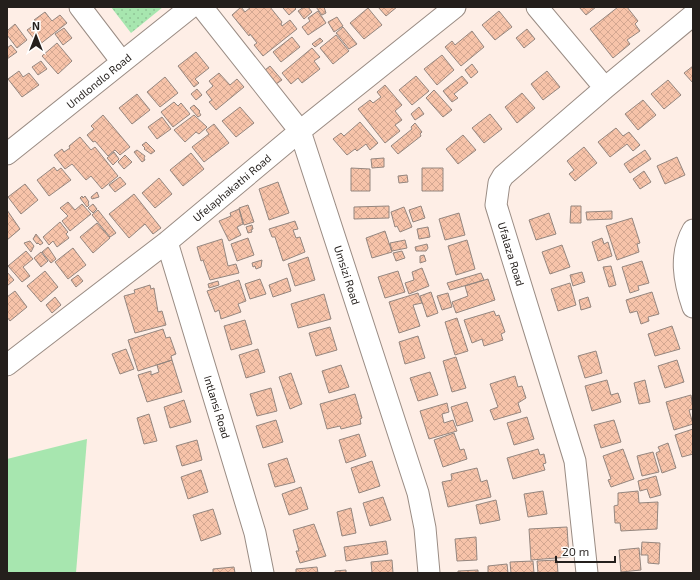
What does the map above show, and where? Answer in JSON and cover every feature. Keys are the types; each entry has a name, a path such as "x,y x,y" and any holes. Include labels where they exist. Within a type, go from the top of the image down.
{"street":[{"path":"80,7 122,62"},
{"name":"Undlondlo Road","path":"7,154 191,7"},
{"name":"Umsizi Road","path":"202,7 300,131 418,493 425,528 429,573"},
{"name":"Ufelaphakathi Road","path":"7,365 167,242 300,131 455,7"},
{"path":"537,7 605,88"},
{"name":"Ufalaza Road","path":"587,573 575,461 496,205 499,183 504,176 605,88 693,15"},
{"path":"693,230 686,247 684,264 685,278 693,307"},
{"name":"Intlansi Road","path":"167,242 255,533 263,573"}],"green space":[{"path":"111,7 163,7 131,33"},
{"path":"87,439 76,573 7,573 7,459"}],"building":[{"path":"241,7 245,12 251,7 270,7 282,22 282,26 290,20 297,29 263,56 254,45 257,43 250,34 249,36 232,15"},
{"path":"294,7 296,9 289,15 283,8"},
{"path":"304,7 308,7 312,12 304,19 298,11"},
{"path":"316,7 324,7 326,13 322,15"},
{"path":"378,7 397,7 386,16"},
{"path":"579,7 596,7 586,15"},
{"path":"618,7 627,7 638,21 635,24 640,31 627,40 630,44 613,58 590,29"},
{"path":"368,8 382,25 364,39 350,23"},
{"path":"318,11 326,23 308,35 302,27 310,21 308,18"},
{"path":"499,11 512,27 495,40 482,25"},
{"path":"45,12 52,21 60,15 67,23 39,45 27,30 37,23 34,20"},
{"path":"337,17 343,26 334,32 328,22"},
{"path":"15,24 27,40 17,48 7,35 7,31"},
{"path":"343,27 357,44 349,49 336,33"},
{"path":"64,28 72,38 63,45 55,34"},
{"path":"527,29 535,39 524,48 516,38"},
{"path":"472,31 484,47 461,66 445,47 452,41 455,45"},
{"path":"336,35 349,51 333,64 320,48"},
{"path":"292,37 300,47 281,62 273,52"},
{"path":"320,38 323,41 315,47 312,44"},
{"path":"57,43 72,61 58,74 42,56"},
{"path":"11,45 17,52 7,59 7,48"},
{"path":"312,48 320,57 314,61 320,69 302,83 298,78 291,84 282,73"},
{"path":"196,52 209,68 195,79 199,83 194,87 178,66"},
{"path":"442,55 454,70 437,85 424,69"},
{"path":"41,61 47,69 38,75 32,67"},
{"path":"472,64 478,72 471,78 465,70"},
{"path":"270,66 282,80 276,84 265,70"},
{"path":"693,66 693,83 684,73"},
{"path":"19,71 23,77 29,73 39,85 22,97 8,79"},
{"path":"547,71 560,87 543,100 531,84"},
{"path":"219,73 230,85 237,79 244,87 216,110 209,102 212,100 206,92 213,86 209,81"},
{"path":"416,76 429,91 412,105 399,90"},
{"path":"462,76 468,83 454,94 458,98 452,102 443,91"},
{"path":"165,77 178,93 160,107 147,92"},
{"path":"668,80 681,95 664,109 651,94"},
{"path":"385,85 402,105 395,111 402,120 395,125 400,131 385,143 358,109 370,100 373,103 381,97 377,92"},
{"path":"197,89 202,95 196,100 191,94"},
{"path":"434,90 452,110 443,117 426,98"},
{"path":"522,93 535,108 517,123 505,107"},
{"path":"137,94 150,110 132,124 119,108"},
{"path":"643,100 656,115 638,130 625,114"},
{"path":"174,102 178,106 181,103 190,114 173,127 161,112"},
{"path":"194,105 200,111 199,112 201,115 198,117 190,108"},
{"path":"240,107 254,123 236,137 222,121"},
{"path":"419,107 424,114 415,120 411,114"},
{"path":"490,114 502,129 484,143 472,128"},
{"path":"103,115 130,147 120,155 115,150 108,156 95,141 93,142 87,135 94,129 91,126"},
{"path":"194,115 207,127 199,134 196,132 185,142 174,130"},
{"path":"162,117 171,129 157,139 148,127"},
{"path":"360,122 378,143 370,150 366,144 357,151 355,149 347,155 333,139 341,133 344,136"},
{"path":"415,123 422,132 420,134 421,136 398,154 391,146 412,129 411,127"},
{"path":"214,124 229,143 204,162 192,147 209,134 206,130"},
{"path":"616,128 623,136 629,132 640,145 633,151 627,144 610,157 598,142"},
{"path":"463,135 476,150 458,164 446,149"},
{"path":"80,137 91,150 95,147 118,176 102,189 91,176 86,180 72,164 65,169 54,155 62,149 64,152 70,148 69,146"},
{"path":"146,142 155,151 151,154 144,149 145,148 142,145"},
{"path":"584,147 597,163 575,181 569,174 574,170 567,161"},
{"path":"137,150 145,156 145,160 142,162 134,152"},
{"path":"645,150 651,159 630,173 624,164"},
{"path":"114,152 119,159 113,165 107,158"},
{"path":"191,153 204,169 183,186 170,170"},
{"path":"125,155 132,162 124,169 118,162"},
{"path":"677,157 685,175 665,184 657,166"},
{"path":"384,158 384,167 372,168 371,159"},
{"path":"54,167 57,171 61,168 71,180 49,196 37,180"},
{"path":"351,168 370,169 370,191 351,191"},
{"path":"422,168 443,168 443,191 422,191"},
{"path":"644,171 651,182 640,189 633,179"},
{"path":"407,175 408,182 399,183 398,176"},
{"path":"120,177 126,184 115,192 109,185"},
{"path":"159,178 172,194 155,208 142,193"},
{"path":"278,182 289,213 269,220 259,189"},
{"path":"25,184 38,200 21,214 8,197"},
{"path":"97,192 99,197 92,199 91,197"},
{"path":"134,194 161,228 153,234 145,224 129,238 109,214"},
{"path":"82,196 83,198 85,196 89,202 87,207 80,198"},
{"path":"68,202 75,210 82,204 91,214 70,231 62,221 68,216 60,208"},
{"path":"93,204 97,209 93,213 88,208"},
{"path":"248,205 254,222 244,225 239,208"},
{"path":"389,206 389,218 354,219 354,207"},
{"path":"421,206 425,218 413,222 409,210"},
{"path":"571,206 581,206 581,223 570,223"},
{"path":"404,207 412,227 400,232 397,226 395,227 391,212"},
{"path":"239,209 243,224 237,227 241,235 229,241 219,221 231,216 230,213"},
{"path":"7,210 20,229 7,240"},
{"path":"98,210 116,233 110,237 92,215"},
{"path":"612,211 612,219 587,220 586,212"},
{"path":"459,213 465,235 445,240 439,219"},
{"path":"549,213 556,234 536,240 529,220"},
{"path":"632,218 640,243 637,244 639,252 617,260 606,226"},
{"path":"295,221 298,229 293,230 296,238 300,237 305,252 283,261 275,237 272,237 269,229"},
{"path":"60,222 68,232 66,234 69,238 57,247 53,241 49,245 43,237"},
{"path":"97,223 110,238 93,253 80,237"},
{"path":"252,225 252,232 248,233 246,227"},
{"path":"428,227 430,237 419,239 417,229"},
{"path":"385,231 392,252 372,258 366,238"},
{"path":"36,234 43,243 40,245 33,239"},
{"path":"248,238 254,255 237,261 231,244"},
{"path":"602,238 604,244 608,242 612,256 598,261 592,242"},
{"path":"222,239 228,266 236,264 239,273 210,280 203,260 201,261 197,247"},
{"path":"405,240 407,248 392,251 390,243"},
{"path":"467,240 475,269 456,275 448,246"},
{"path":"30,241 34,246 31,252 24,243"},
{"path":"427,244 428,248 426,251 416,251 415,247"},
{"path":"562,245 570,267 550,274 542,252"},
{"path":"48,247 56,259 51,263 42,252"},
{"path":"73,248 86,265 68,279 55,262"},
{"path":"26,251 33,259 23,267 30,276 22,282 8,266"},
{"path":"402,251 405,258 396,261 393,253"},
{"path":"41,252 48,261 41,267 34,258"},
{"path":"424,255 426,261 420,263 420,256"},
{"path":"308,257 315,280 295,286 288,264"},
{"path":"262,260 261,267 256,269 255,266 253,267 252,263"},
{"path":"642,261 649,283 638,286 639,290 630,293 622,267"},
{"path":"611,266 616,285 609,287 603,267"},
{"path":"422,268 429,286 409,294 405,283 414,280 412,272"},
{"path":"45,271 58,287 41,302 27,286"},
{"path":"398,271 405,292 385,298 378,277"},
{"path":"7,272 14,280 7,286"},
{"path":"582,272 585,282 573,286 570,275"},
{"path":"481,273 484,280 450,290 447,283"},
{"path":"78,275 83,281 76,287 71,280"},
{"path":"287,278 291,291 273,297 269,285"},
{"path":"260,279 266,294 250,299 245,284"},
{"path":"488,279 495,300 456,313 452,302 468,296 465,286"},
{"path":"239,280 246,301 238,304 241,312 221,319 219,310 215,312 207,291"},
{"path":"218,281 219,285 209,288 208,284"},
{"path":"570,283 576,305 558,311 551,289"},
{"path":"150,285 151,289 154,288 158,312 162,311 166,325 135,333 124,296 135,293 134,290"},
{"path":"15,291 27,307 10,321 7,317 7,297"},
{"path":"431,292 438,313 427,317 420,296"},
{"path":"652,292 659,314 648,317 649,321 641,324 637,311 630,313 626,300"},
{"path":"418,293 422,303 413,305 420,326 399,333 389,302"},
{"path":"448,293 452,307 442,310 437,296"},
{"path":"324,294 331,319 298,328 291,304"},
{"path":"55,297 61,305 52,313 46,305"},
{"path":"588,297 591,307 581,310 579,300"},
{"path":"494,311 496,316 499,315 505,332 501,334 503,340 484,346 482,339 472,343 464,320"},
{"path":"457,318 468,351 455,355 445,322"},
{"path":"245,320 252,344 231,350 224,326"},
{"path":"672,326 680,349 655,356 648,334"},
{"path":"330,327 337,350 316,356 309,333"},
{"path":"163,329 166,338 170,337 176,354 171,356 172,360 138,371 128,340"},
{"path":"418,336 425,358 405,364 399,342"},
{"path":"126,349 134,369 120,374 112,354"},
{"path":"258,349 265,372 246,378 239,355"},
{"path":"596,351 602,373 585,378 578,356"},
{"path":"456,357 466,388 452,392 443,361"},
{"path":"172,360 182,392 147,402 138,375 151,371 151,375 159,372 157,365"},
{"path":"677,360 684,382 665,388 658,366"},
{"path":"341,365 349,387 329,393 322,371"},
{"path":"430,372 438,395 418,401 410,378"},
{"path":"291,373 302,404 290,409 279,377"},
{"path":"515,376 518,387 522,386 526,398 518,403 521,412 494,420 490,410 498,407 490,384"},
{"path":"607,380 611,395 618,393 621,402 592,411 585,386"},
{"path":"645,380 650,402 639,404 634,383"},
{"path":"271,388 277,411 257,416 250,394"},
{"path":"355,394 362,418 360,419 361,424 341,429 340,426 327,429 320,404"},
{"path":"691,395 693,409 689,410 693,424 674,430 666,402"},
{"path":"184,400 191,422 170,428 164,407"},
{"path":"467,402 473,421 457,426 451,407"},
{"path":"447,403 449,412 442,414 444,423 453,420 457,431 429,439 420,411"},
{"path":"149,414 157,441 144,444 137,418"},
{"path":"527,417 534,439 514,445 507,423"},
{"path":"276,420 283,442 263,448 256,426"},
{"path":"614,420 621,442 601,448 594,425"},
{"path":"693,429 693,454 682,457 675,435"},
{"path":"454,433 460,450 464,449 467,459 443,467 434,440"},
{"path":"359,434 366,456 346,463 339,440"},
{"path":"197,440 202,460 182,466 176,446"},
{"path":"668,443 676,468 662,473 656,453 660,451 658,447"},
{"path":"538,449 540,455 544,454 546,463 543,464 545,470 513,479 507,458"},
{"path":"623,449 634,479 611,487 608,480 611,479 603,456"},
{"path":"653,452 659,472 642,476 637,456"},
{"path":"287,458 295,482 275,487 268,464"},
{"path":"372,461 380,486 359,493 351,468"},
{"path":"477,468 481,482 487,480 491,497 448,507 442,482 452,480 451,474"},
{"path":"201,470 208,492 188,499 181,477"},
{"path":"656,476 661,495 650,498 647,489 640,491 638,481"},
{"path":"301,487 308,509 289,515 282,494"},
{"path":"543,491 547,514 528,517 524,494"},
{"path":"638,491 639,503 658,502 657,529 621,531 620,523 615,523 614,506 618,505 618,493"},
{"path":"383,497 391,520 370,526 363,503"},
{"path":"496,500 500,520 480,524 476,505"},
{"path":"351,508 356,533 342,536 337,512"},
{"path":"213,509 221,534 201,541 193,515"},
{"path":"314,524 326,556 300,563 296,551 299,551 293,530"},
{"path":"567,527 569,557 531,560 529,529"},
{"path":"476,537 477,560 457,561 455,539"},
{"path":"386,541 388,554 346,561 344,547"},
{"path":"642,542 660,543 659,564 648,563 648,555 641,555"},
{"path":"639,548 641,570 621,572 619,550"},
{"path":"392,560 393,573 372,573 371,562"},
{"path":"557,560 558,573 538,573 537,561"},
{"path":"533,561 534,573 511,573 510,562"},
{"path":"507,564 508,573 488,573 488,566"},
{"path":"234,567 235,573 213,573 213,569"},
{"path":"317,567 318,573 296,573 296,569"},
{"path":"346,570 346,573 335,573 335,571"},
{"path":"478,570 478,573 458,573 458,571"}]}
